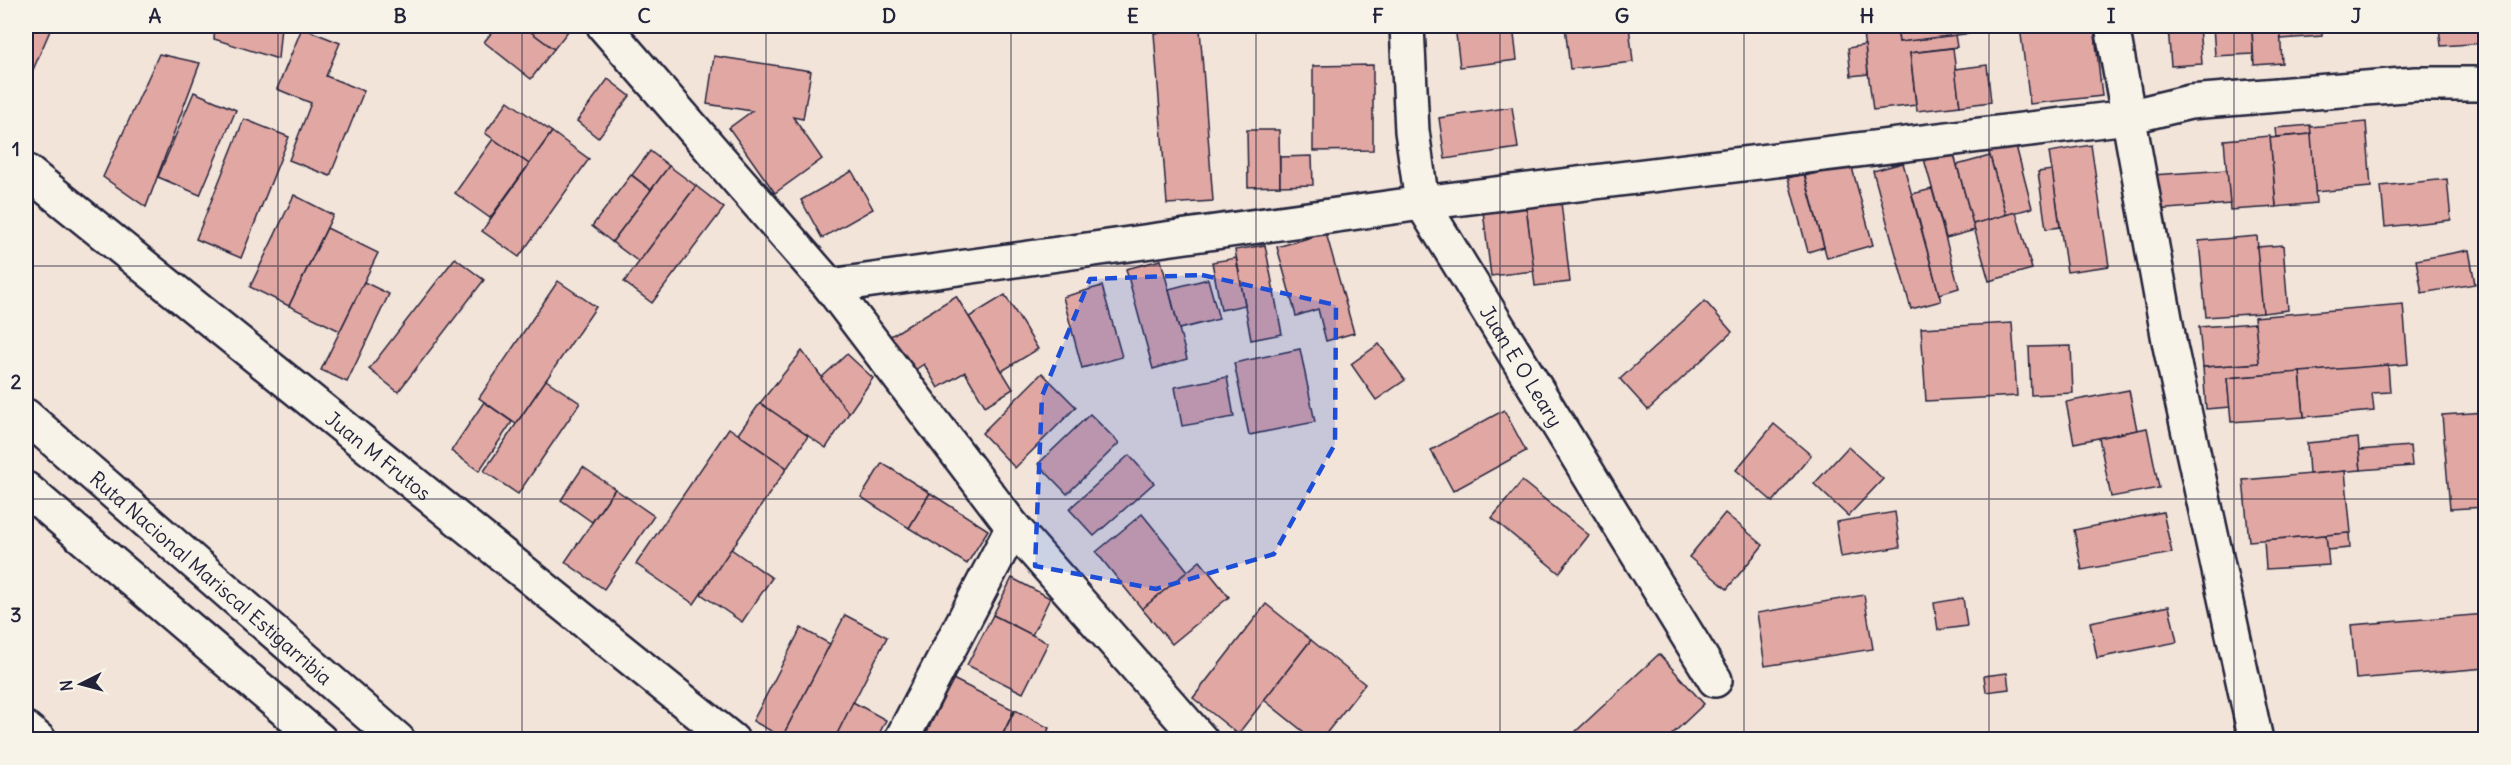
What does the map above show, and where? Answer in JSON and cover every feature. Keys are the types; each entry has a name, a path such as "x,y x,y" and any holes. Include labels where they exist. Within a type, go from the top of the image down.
{"main road":[{"path":"604,26 830,286 1013,527 1201,740"},
{"name":"Juan E O Leary","path":"1407,26 1412,131 1422,203 1715,680"},
{"path":"2112,26 2170,346 2256,740"},
{"path":"830,286 1422,203 2128,117 2190,102 2416,84 2486,84"},
{"name":"Juan M Frutos","path":"26,171 732,740"},
{"name":"Ruta Nacional Mariscal Estigarribia","path":"26,416 398,740"},
{"path":"26,489 320,740"},
{"path":"901,740 1013,527"},
{"path":"26,729 39,740"}],"highlighted area":[{"path":"1202,275 1336,305 1335,444 1274,554 1156,589 1035,566 1042,396 1090,279"}],"building":[{"path":"26,26 52,26 26,86"},
{"path":"215,26 281,26 278,59 214,39"},
{"path":"497,26 523,26 554,49 531,79 484,42"},
{"path":"523,26 572,26 554,49"},
{"path":"1455,26 1513,26 1517,60 1460,67"},
{"path":"1565,26 1629,26 1633,62 1570,69"},
{"path":"1862,26 1897,26 1899,42 1955,35 1957,47 1910,53 1916,105 1873,110"},
{"path":"1897,26 2031,26 1899,42"},
{"path":"2094,26 2102,96 2030,104 2020,27"},
{"path":"2168,26 2199,26 2202,64 2171,66"},
{"path":"2213,26 2252,26 2253,54 2215,56"},
{"path":"2280,26 2322,26 2322,36 2281,39"},
{"path":"2439,26 2486,26 2486,43 2441,46"},
{"path":"2280,27 2282,63 2254,65 2252,29"},
{"path":"302,28 340,43 326,76 364,91 330,176 289,160 311,103 277,89"},
{"path":"1200,29 1213,201 1167,204 1154,33"},
{"path":"1865,45 1868,74 1851,76 1848,48"},
{"path":"1953,48 1960,106 1917,111 1910,53"},
{"path":"159,54 200,63 146,207 103,177"},
{"path":"714,56 811,71 803,119 793,117 822,159 775,193 729,128 752,111 707,104"},
{"path":"1373,65 1373,150 1313,151 1313,66"},
{"path":"1987,65 1991,102 1960,106 1955,69"},
{"path":"608,79 630,96 598,138 577,121"},
{"path":"194,92 236,110 200,195 158,177"},
{"path":"508,101 552,132 529,164 485,133"},
{"path":"1512,107 1518,148 1445,159 1439,118"},
{"path":"244,119 289,137 241,258 196,239"},
{"path":"2366,122 2371,187 2315,192 2310,127"},
{"path":"2310,125 2311,134 2276,137 2275,128"},
{"path":"1247,130 1279,130 1280,186 1248,187"},
{"path":"552,132 589,159 519,257 482,231"},
{"path":"2311,134 2316,203 2276,207 2270,138"},
{"path":"2270,136 2276,207 2230,210 2224,140"},
{"path":"493,139 529,164 490,218 455,193"},
{"path":"2015,142 2032,208 2006,215 1988,149"},
{"path":"2091,145 2109,266 2067,272 2049,152"},
{"path":"650,151 669,166 651,190 632,175"},
{"path":"1953,151 1975,230 1946,238 1924,159"},
{"path":"1312,156 1313,185 1280,186 1280,157"},
{"path":"1990,156 2006,215 1973,224 1957,165"},
{"path":"1903,163 1941,301 1911,309 1873,171"},
{"path":"1851,164 1873,245 1827,258 1805,176"},
{"path":"669,166 696,186 639,262 612,242"},
{"path":"2052,170 2060,227 2046,229 2038,172"},
{"path":"2227,170 2230,204 2155,210 2152,175"},
{"path":"852,171 873,209 822,238 801,200"},
{"path":"1804,174 1824,247 1808,252 1788,178"},
{"path":"631,175 651,190 612,242 592,226"},
{"path":"2447,179 2451,220 2385,227 2381,186"},
{"path":"696,186 724,208 652,303 624,282"},
{"path":"1932,189 1959,288 1939,294 1912,194"},
{"path":"294,195 333,215 289,306 250,287"},
{"path":"1561,202 1570,282 1535,286 1526,206"},
{"path":"1526,206 1534,271 1491,276 1483,211"},
{"path":"2016,212 2032,269 1989,281 1973,224"},
{"path":"327,228 378,253 340,331 289,306"},
{"path":"1326,233 1354,333 1326,341 1318,309 1296,316 1277,247"},
{"path":"2257,236 2263,313 2206,317 2199,241"},
{"path":"1265,245 1282,334 1251,340 1235,250"},
{"path":"2283,245 2288,310 2263,313 2257,247"},
{"path":"2469,250 2475,284 2422,293 2416,260"},
{"path":"455,258 484,280 398,392 369,369"},
{"path":"1236,258 1245,305 1221,310 1212,262"},
{"path":"1161,260 1187,359 1153,369 1126,269"},
{"path":"1208,279 1219,319 1179,329 1169,289"},
{"path":"558,281 596,307 516,424 479,398"},
{"path":"364,282 389,294 347,382 321,370"},
{"path":"1102,286 1122,357 1082,368 1063,297"},
{"path":"1005,295 1038,349 1002,371 969,317"},
{"path":"956,296 1013,389 985,406 965,372 938,388 924,364 906,376 884,340"},
{"path":"1705,301 1732,332 1648,410 1620,379"},
{"path":"2403,304 2408,364 2227,378 2230,407 2206,409 2203,367 2259,363 2254,317"},
{"path":"2012,323 2017,396 1926,401 1921,328"},
{"path":"2255,323 2259,363 2203,367 2199,327"},
{"path":"1379,344 1405,380 1376,400 1351,364"},
{"path":"2071,346 2073,393 2031,395 2029,347"},
{"path":"1300,349 1315,422 1249,435 1234,363"},
{"path":"802,351 849,413 826,448 760,403"},
{"path":"847,354 873,378 849,413 821,378"},
{"path":"2388,365 2390,392 2372,393 2374,411 2304,417 2300,372"},
{"path":"2300,372 2304,417 2231,422 2227,378"},
{"path":"1042,373 1076,407 1015,468 982,433"},
{"path":"1227,377 1234,417 1182,426 1175,387"},
{"path":"546,380 580,403 518,494 484,471"},
{"path":"2129,390 2137,430 2074,443 2066,402"},
{"path":"484,402 512,422 479,471 451,451"},
{"path":"760,403 808,436 787,468 738,434"},
{"path":"1504,410 1526,451 1453,491 1431,450"},
{"path":"2486,412 2486,507 2450,509 2442,415"},
{"path":"1090,414 1119,443 1067,494 1038,464"},
{"path":"1774,424 1811,455 1773,502 1736,470"},
{"path":"729,428 787,468 694,604 636,564"},
{"path":"2147,428 2159,488 2111,497 2099,438"},
{"path":"2358,438 2361,470 2309,474 2307,443"},
{"path":"2410,446 2412,466 2361,470 2359,450"},
{"path":"1848,447 1883,479 1848,516 1814,484"},
{"path":"1129,455 1154,483 1094,536 1069,509"},
{"path":"882,463 930,493 909,528 861,497"},
{"path":"583,467 615,489 592,522 561,500"},
{"path":"2345,471 2351,533 2249,541 2243,480"},
{"path":"1522,481 1589,535 1559,573 1492,518"},
{"path":"615,489 654,516 604,589 565,562"},
{"path":"930,493 988,530 967,564 909,528"},
{"path":"1895,512 1900,547 1841,557 1836,522"},
{"path":"2163,512 2172,553 2082,570 2074,530"},
{"path":"1725,513 1763,545 1727,589 1689,557"},
{"path":"1142,514 1188,571 1142,609 1096,552"},
{"path":"2349,533 2350,548 2327,550 2326,535"},
{"path":"2326,535 2329,565 2266,569 2264,540"},
{"path":"731,549 772,578 742,622 701,594"},
{"path":"1200,561 1229,597 1172,644 1142,609"},
{"path":"1012,578 1050,598 1032,635 993,615"},
{"path":"1864,595 1873,649 1765,666 1757,613"},
{"path":"1963,598 1967,626 1938,630 1934,603"},
{"path":"1266,604 1311,640 1238,734 1193,698"},
{"path":"2169,606 2177,642 2097,658 2090,622"},
{"path":"2486,614 2486,668 2356,679 2351,625"},
{"path":"845,615 887,637 834,740 787,740 782,737"},
{"path":"993,615 1048,643 1023,693 967,665"},
{"path":"801,628 830,644 782,737 753,721"},
{"path":"1311,640 1365,684 1321,740 1314,740 1264,700"},
{"path":"1659,654 1704,704 1666,740 1580,740 1574,733"},
{"path":"2007,673 2009,689 1986,692 1984,676"},
{"path":"953,679 1014,710 1000,740 923,740"},
{"path":"853,702 886,720 876,740 834,740"},
{"path":"1015,710 1049,728 1044,740 1000,740"}]}
